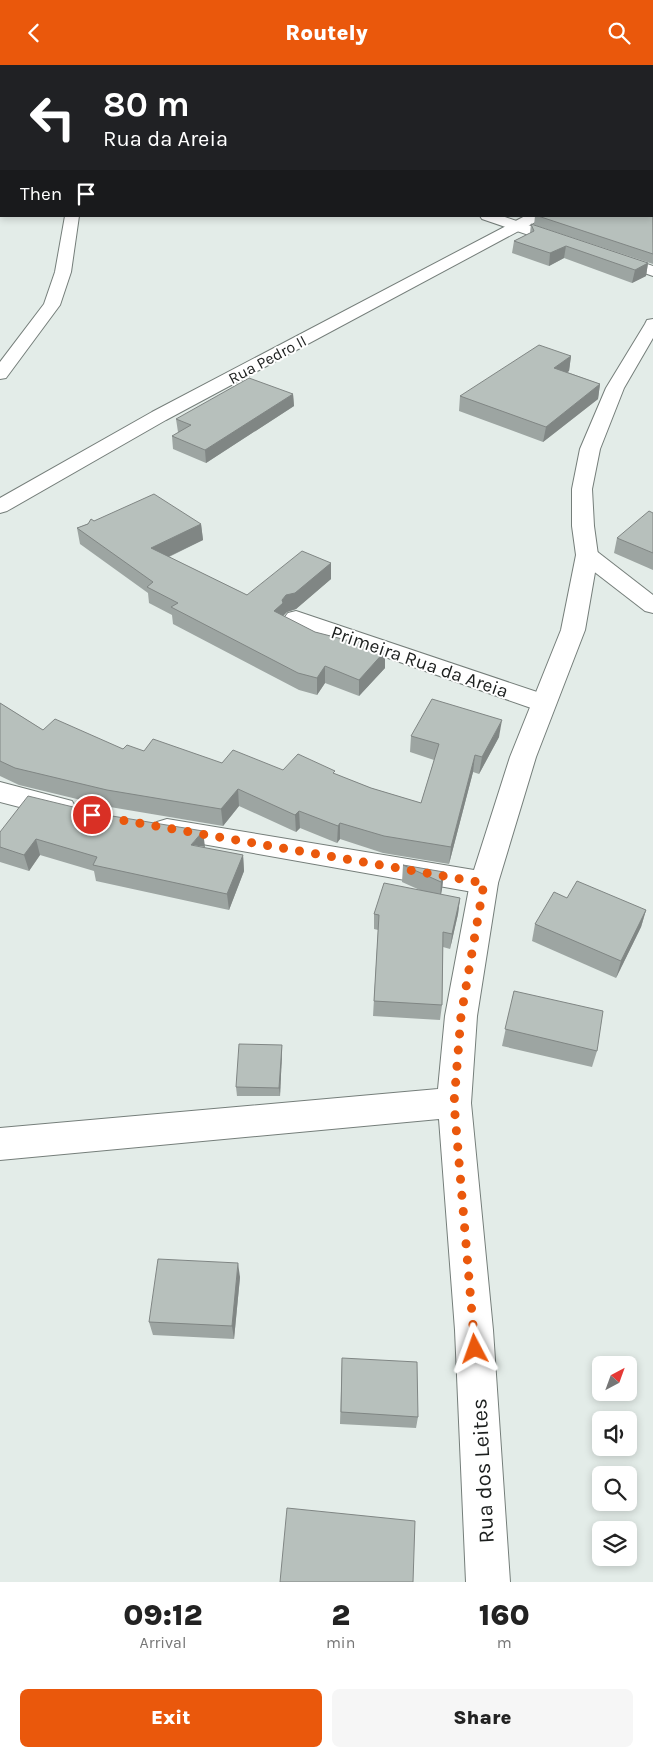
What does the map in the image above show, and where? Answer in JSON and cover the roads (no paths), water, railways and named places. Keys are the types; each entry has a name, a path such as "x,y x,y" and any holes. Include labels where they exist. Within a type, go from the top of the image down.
{"street":[{"path":"0,374 52,305 63,272 72,217"},
{"path":"490,217 580,247"},
{"name":"Rua Pedro II","path":"0,507 168,412 534,217"},
{"path":"598,253 653,271"},
{"name":"Rua dos Leites","path":"488,1582 474,1330 454,1103 461,1016 484,883 523,757 573,630 587,555 582,489 590,449 615,388 653,324"},
{"path":"587,555 653,606"},
{"name":"Primeira Rua da Areia","path":"296,618 543,703"},
{"path":"0,792 82,813"},
{"path":"140,825 484,883"},
{"path":"0,1144 454,1103"}]}
